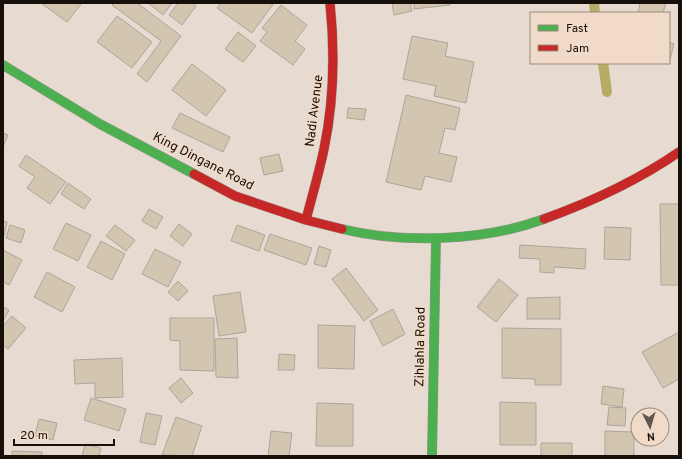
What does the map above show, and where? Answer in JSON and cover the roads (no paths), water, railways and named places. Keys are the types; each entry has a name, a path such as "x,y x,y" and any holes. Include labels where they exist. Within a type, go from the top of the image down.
{"street":[{"name":"Nadi Avenue","path":"306,220 324,148 332,79 333,26 330,3"},
{"name":"King Dingane Road","path":"3,65 100,124 235,196 306,220 364,234 436,239 526,225 588,203 653,170 679,152"},
{"name":"Zihlahla Road","path":"432,456 436,239"}],"waterway":[{"path":"594,3 595,12"},
{"path":"603,64 607,92"}]}
